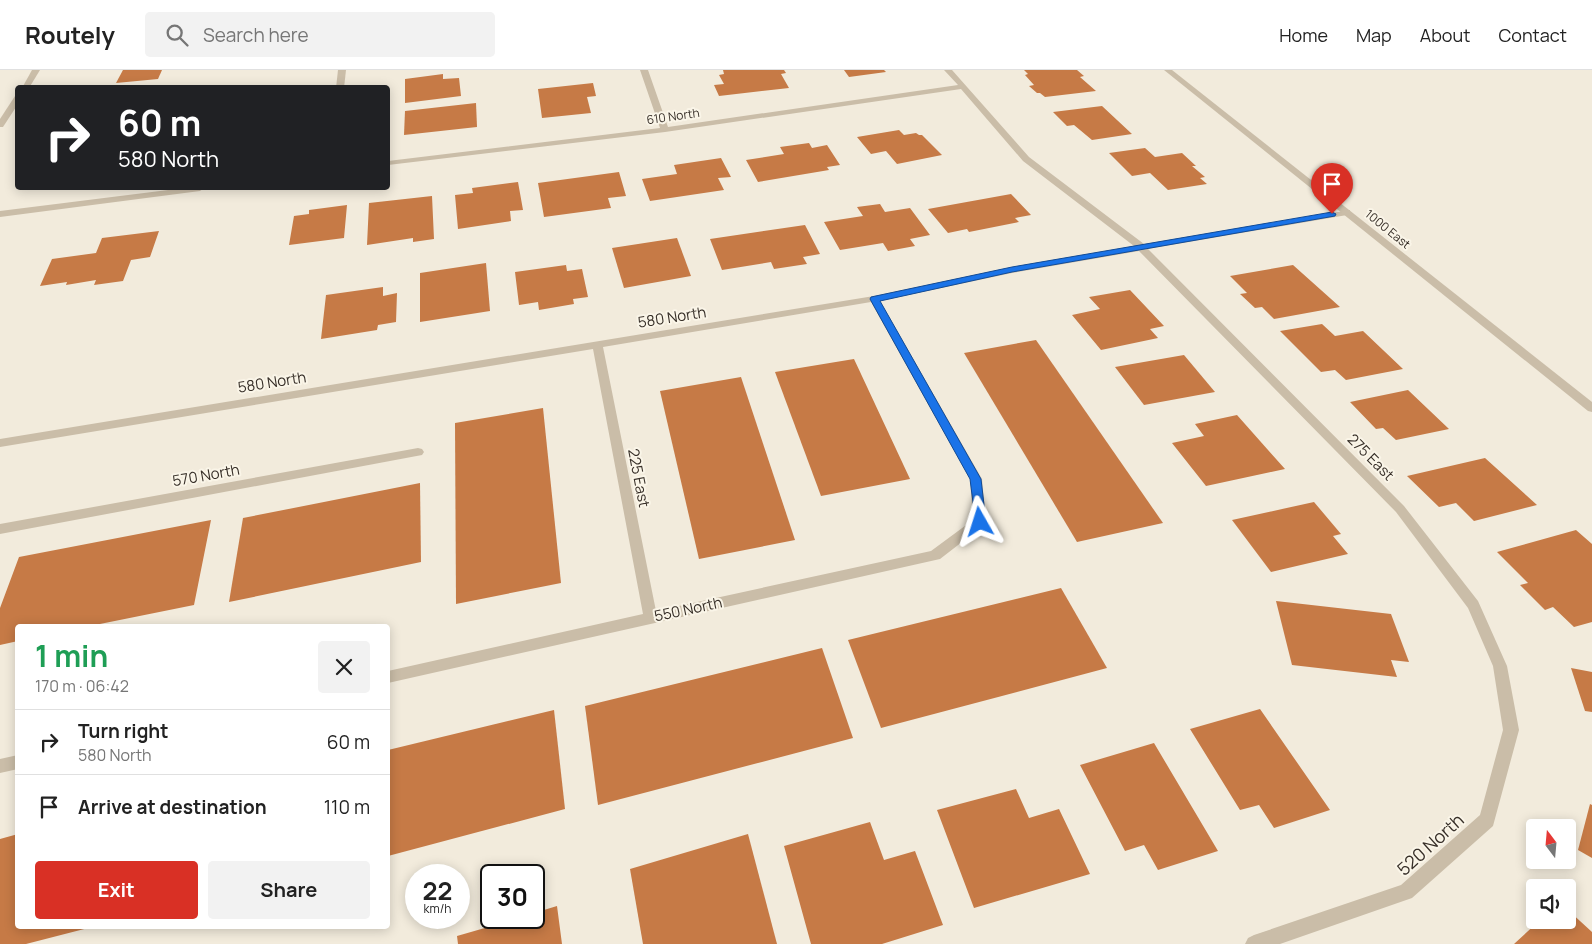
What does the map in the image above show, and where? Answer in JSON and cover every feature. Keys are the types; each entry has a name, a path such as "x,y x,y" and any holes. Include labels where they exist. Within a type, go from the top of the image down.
{"street":[{"path":"26,85 36,70"},
{"path":"340,85 342,70"},
{"path":"644,70 665,130"},
{"name":"275 East","path":"948,70 1026,159 1142,247 1406,517 1473,605 1500,666 1511,730"},
{"name":"1000 East","path":"1168,70 1592,408"},
{"name":"610 North","path":"390,164 665,130 962,87"},
{"path":"0,125 15,102"},
{"path":"0,214 185,190"},
{"name":"580 North","path":"0,443 874,299 1012,270 1348,212"},
{"name":"550 North","path":"390,677 650,617 935,555 980,522 976,479 874,299"},
{"name":"225 East","path":"597,344 650,617"},
{"name":"570 North","path":"0,529 418,452"},
{"name":"520 North","path":"1254,944 1406,892 1487,820 1511,730"},
{"path":"0,766 15,763"}],"building":[{"path":"123,70 162,70 158,79 116,83"},
{"path":"723,70 784,70 786,73 781,74 789,88 719,96 714,85 724,84 719,75 724,74"},
{"path":"844,70 884,70 886,72 849,77"},
{"path":"1024,70 1077,70 1084,76 1080,77 1096,91 1045,97 1029,86 1034,85 1025,75 1028,74"},
{"path":"443,74 443,79 459,78 461,96 405,103 405,79"},
{"path":"593,83 596,96 587,97 591,113 542,118 538,89"},
{"path":"476,103 477,127 404,135 405,111"},
{"path":"1102,106 1132,134 1092,140 1074,125 1067,126 1053,112"},
{"path":"899,130 904,135 916,133 922,135 942,155 897,164 886,151 871,154 857,137"},
{"path":"809,143 812,148 827,145 840,165 827,167 829,170 758,182 746,160 784,154 780,147"},
{"path":"1145,148 1155,157 1182,153 1196,166 1192,166 1205,177 1200,178 1207,184 1168,190 1150,173 1132,176 1109,153"},
{"path":"721,158 731,177 718,178 724,190 650,201 642,179 677,174 674,165"},
{"path":"619,172 626,196 608,198 611,208 544,217 538,183"},
{"path":"518,182 523,210 510,211 511,221 458,229 455,195 473,193 472,188"},
{"path":"1011,194 1031,215 1015,218 1019,222 969,232 967,229 948,233 928,209"},
{"path":"432,196 434,239 413,242 413,238 367,245 369,203"},
{"path":"880,204 885,212 910,208 930,235 910,239 915,246 888,251 883,243 840,250 824,222 863,216 857,207"},
{"path":"347,205 344,238 289,245 294,216 309,214 309,210"},
{"path":"805,225 820,254 803,257 807,264 774,269 771,262 722,270 710,239"},
{"path":"159,231 150,257 131,260 123,281 94,285 96,280 66,285 67,282 40,286 52,259 96,253 102,238"},
{"path":"677,238 691,276 624,288 612,248"},
{"path":"486,263 490,311 420,322 420,273"},
{"path":"566,265 567,271 582,269 588,297 573,299 574,304 539,310 538,302 519,305 515,272"},
{"path":"1293,265 1340,307 1274,319 1262,307 1255,308 1240,294 1247,293 1230,276"},
{"path":"383,287 383,296 397,293 396,322 378,325 377,330 321,339 326,295"},
{"path":"1130,290 1164,326 1150,329 1158,338 1101,350 1072,315 1100,309 1089,297"},
{"path":"1322,324 1335,336 1363,331 1403,369 1346,380 1335,370 1321,372 1280,331"},
{"path":"1036,340 1163,523 1077,542 964,353"},
{"path":"1184,355 1215,392 1144,405 1115,367"},
{"path":"854,359 910,479 821,496 775,372"},
{"path":"741,377 795,540 699,559 660,391"},
{"path":"1408,390 1449,429 1396,440 1383,428 1376,429 1350,402"},
{"path":"543,408 561,583 456,604 455,423"},
{"path":"1237,415 1285,469 1206,486 1172,443 1204,436 1195,424"},
{"path":"1485,458 1537,505 1474,521 1456,503 1439,507 1407,476"},
{"path":"420,483 421,562 229,602 243,518"},
{"path":"1314,502 1341,534 1333,536 1348,554 1271,572 1232,520"},
{"path":"211,520 194,605 100,624 15,624 15,642 0,645 0,608 19,557"},
{"path":"1576,530 1592,544 1592,622 1574,627 1553,607 1545,610 1520,585 1528,583 1497,552"},
{"path":"1061,588 1107,668 881,728 848,640"},
{"path":"1276,601 1391,614 1409,662 1391,660 1397,677 1292,665"},
{"path":"822,648 853,738 598,805 585,706"},
{"path":"1571,668 1592,672 1592,712 1585,711"},
{"path":"1260,709 1330,810 1274,828 1259,805 1240,810 1190,729"},
{"path":"554,710 565,809 390,855 390,750"},
{"path":"1154,743 1218,851 1158,870 1144,845 1125,851 1080,765"},
{"path":"1016,789 1029,818 1059,809 1090,874 974,908 937,810"},
{"path":"1590,804 1592,805 1592,858 1578,850"},
{"path":"870,822 884,860 915,851 943,925 882,944 811,944 784,846"},
{"path":"748,834 777,944 643,944 630,869"},
{"path":"15,835 15,929 84,929 26,944 0,944 0,839"},
{"path":"557,906 562,944 458,944 457,936 482,929 545,929 545,910"},
{"path":"1576,917 1592,932 1592,944 1514,944 1530,929 1576,929"}],"route":[{"path":"980,522 976,479 874,299 1012,270 1332,214"}]}
